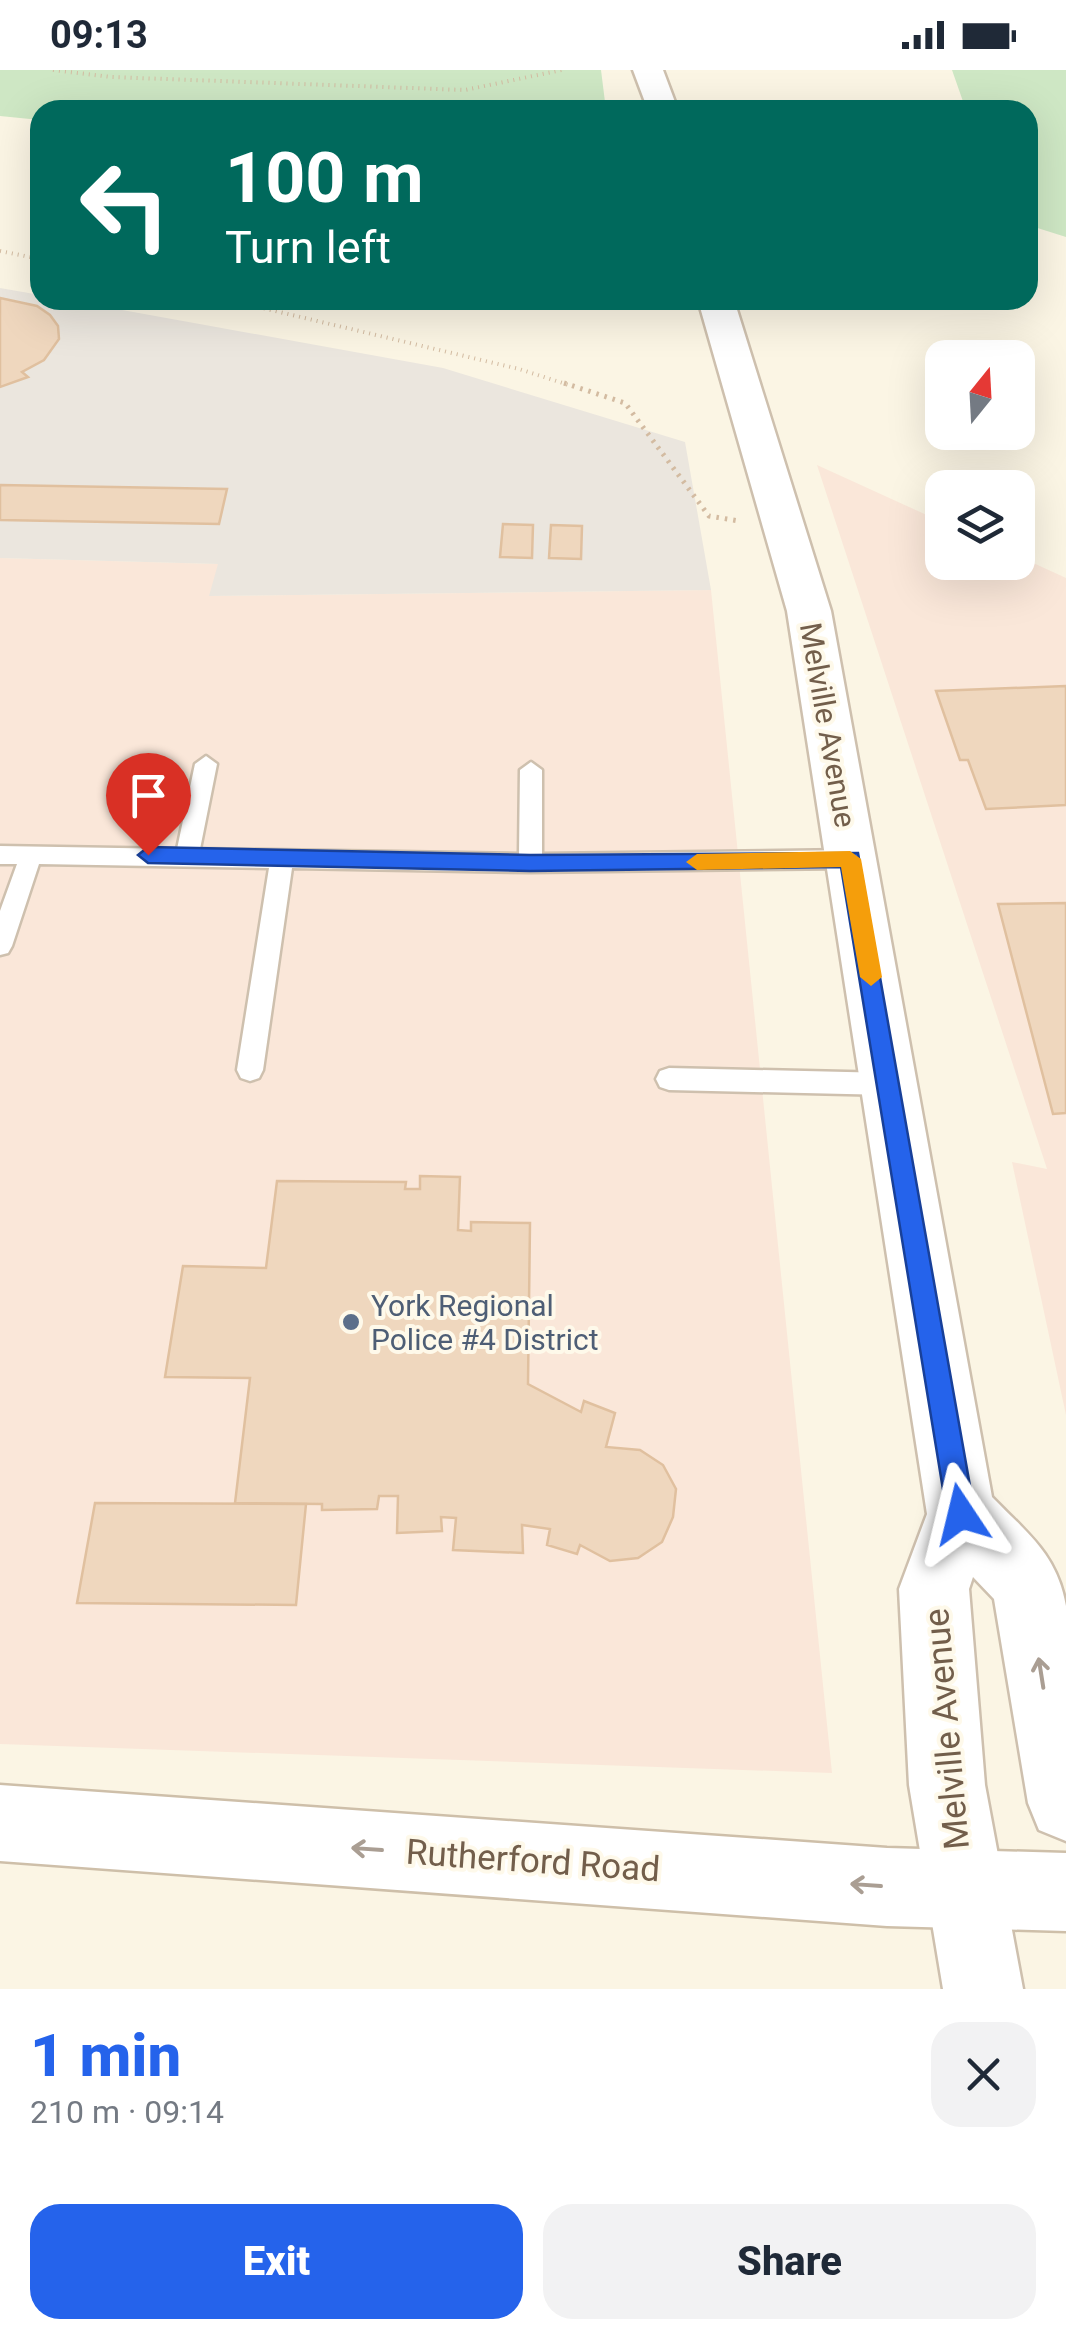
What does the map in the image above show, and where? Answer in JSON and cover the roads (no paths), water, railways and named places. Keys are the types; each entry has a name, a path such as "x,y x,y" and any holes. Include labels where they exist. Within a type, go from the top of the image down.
{"street":[{"path":"648,70 659,100"},
{"name":"Melville Avenue","path":"719,310 808,610 961,1514 934,1589 947,1784 983,1989"},
{"path":"961,1514 1027,1582 1056,1769 1066,1803"},
{"name":"Rutherford Road","path":"0,1823 887,1886 1066,1892"}],"lane":[{"path":"187,855 206,764"},
{"path":"530,863 531,770"},
{"path":"0,854 530,863 850,859"},
{"path":"0,946 31,855"},
{"path":"250,1070 282,857"},
{"path":"669,1079 889,1084"}],"place":[{"name":"York Regional Police #4 District","path":"351,1322"}]}
